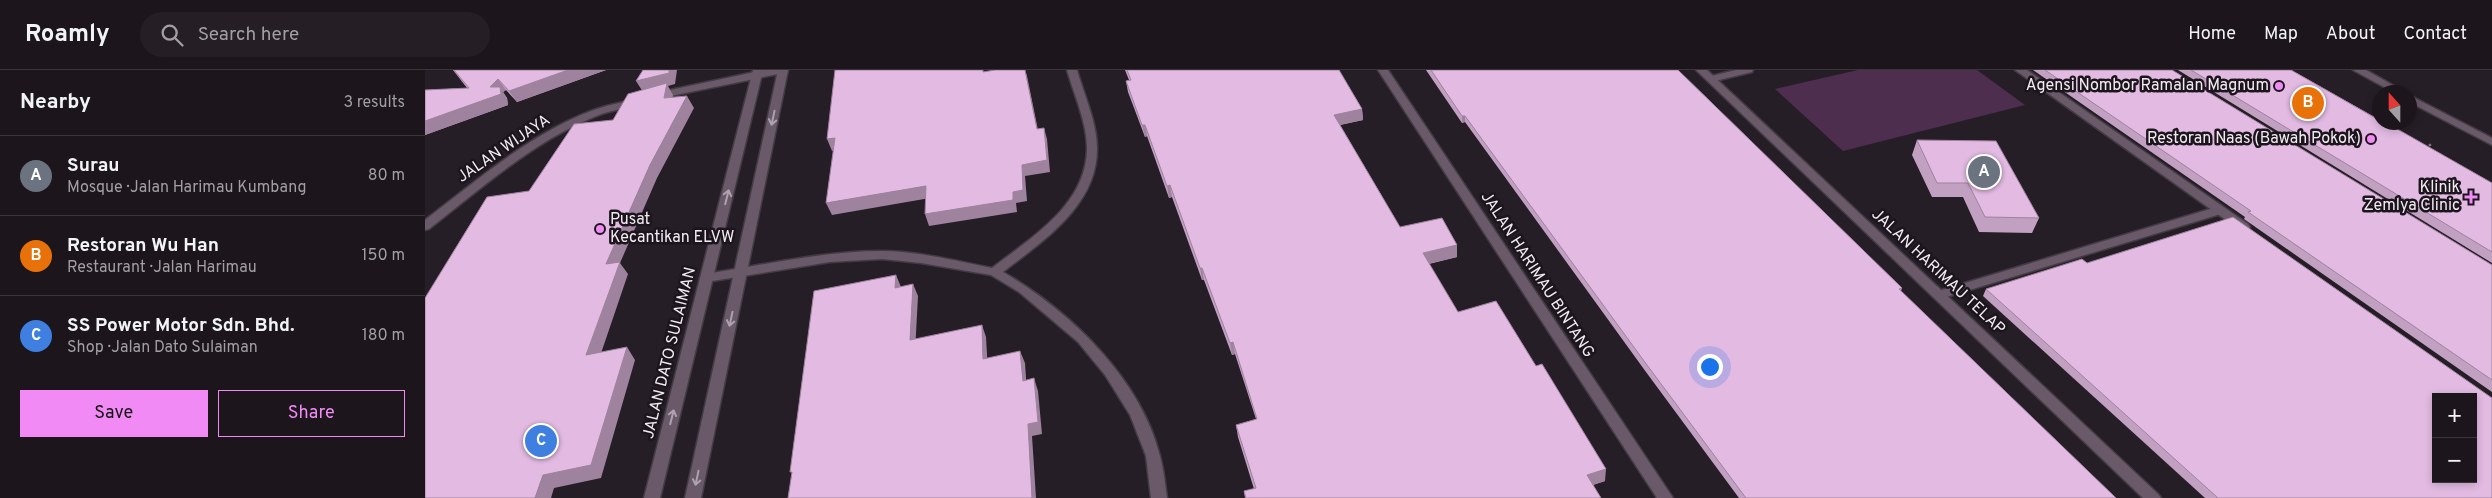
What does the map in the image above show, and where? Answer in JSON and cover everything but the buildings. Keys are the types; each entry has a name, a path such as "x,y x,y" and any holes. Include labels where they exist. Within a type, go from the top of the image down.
{"street":[{"path":"693,498 783,70"},
{"name":"JALAN WIJAYA","path":"425,226 501,167 546,137 594,113 679,89 758,72 783,70"},
{"path":"994,272 1067,210 1081,191 1088,177 1091,163 1091,140 1071,70"},
{"name":"JALAN HARIMAU BINTANG","path":"1383,70 1665,498"},
{"path":"1706,74 1748,70"},
{"path":"2020,70 2252,232"},
{"path":"2358,70 2387,85"},
{"name":"JALAN DATO SULAIMAN","path":"652,498 758,72"},
{"name":"JALAN HARIMAU TELAP","path":"1706,74 2153,498"},
{"path":"2417,102 2492,142"},
{"path":"1939,296 2220,210"},
{"path":"706,278 830,258 882,255 921,259 994,272 1023,289 1083,339 1110,372 1137,414 1147,439 1153,456 1159,498"}],"path":[{"path":"2415,150 2433,144"}],"shaded area":[{"path":"1858,70 1977,70 2025,105 1843,151 1775,89"}],"place":[{"name":"Agensi Nombor Ramalan Magnum","path":"2279,86"},
{"name":"Restoran Wu Han","path":"2308,103"},
{"name":"Restoran Naas (Bawah Pokok)","path":"2371,139"},
{"name":"Surau","path":"1984,172"},
{"name":"Klinik Zemlya Clinic","path":"2471,197"},
{"name":"Pusat Kecantikan ELVW","path":"600,229"},
{"name":"SS Power Motor Sdn. Bhd.","path":"541,441"}]}
